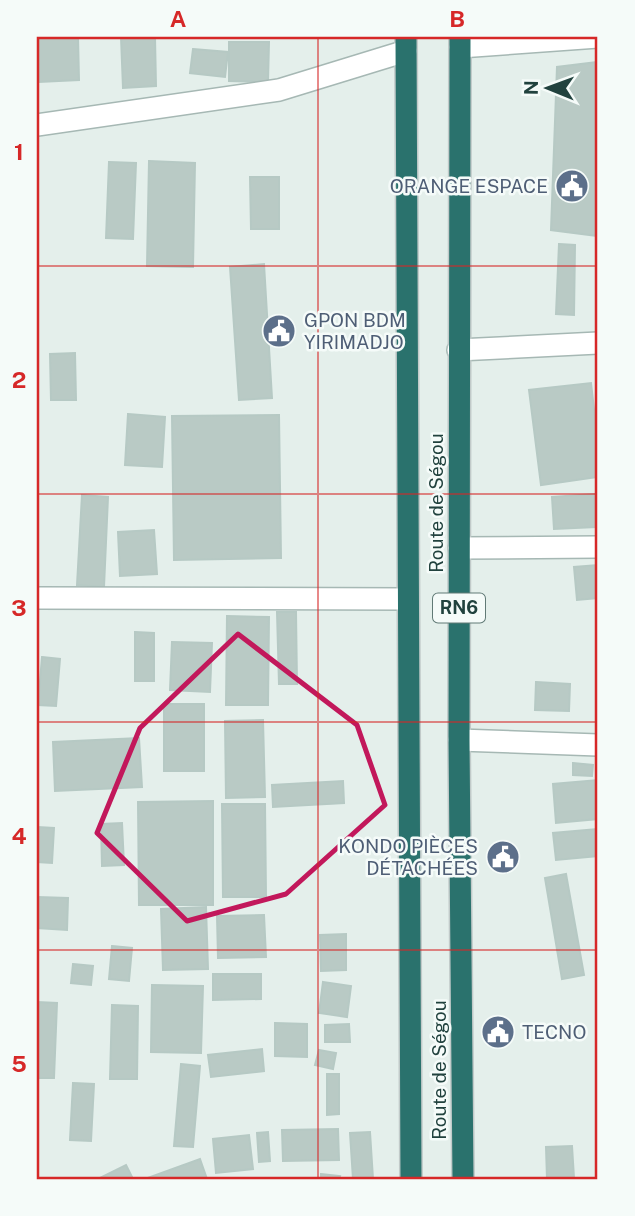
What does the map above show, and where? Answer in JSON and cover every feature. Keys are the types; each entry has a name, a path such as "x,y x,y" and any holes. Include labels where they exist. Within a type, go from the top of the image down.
{"highway":[{"name":"Route de Ségou","path":"460,42 459,740 463,1179"},
{"name":"Route de Ségou","path":"407,44 411,1179"}],"street":[{"path":"460,42 598,37"},
{"path":"37,125 279,90 407,44"},
{"path":"458,350 598,343"},
{"path":"459,548 598,547"},
{"path":"37,598 407,599"},
{"path":"459,740 598,745"}],"highlighted area":[{"path":"238,634 357,725 385,805 286,894 187,921 97,833 140,728"}],"building":[{"path":"38,37 78,37 79,80 39,82"},
{"path":"121,37 155,37 156,86 123,88"},
{"path":"229,42 269,42 268,82 229,81"},
{"path":"193,49 228,52 225,77 190,73"},
{"path":"598,62 598,236 551,230 557,67"},
{"path":"149,161 195,163 193,267 147,266"},
{"path":"109,162 136,163 133,239 106,238"},
{"path":"250,177 279,177 279,229 251,229"},
{"path":"559,244 575,245 574,315 556,314"},
{"path":"264,264 272,398 239,400 230,267"},
{"path":"75,353 76,400 51,400 50,354"},
{"path":"591,383 598,444 598,477 541,485 529,390"},
{"path":"128,414 165,417 162,467 125,465"},
{"path":"279,415 281,558 174,560 172,416"},
{"path":"594,494 596,527 554,529 552,497"},
{"path":"82,495 108,497 104,587 77,585"},
{"path":"154,530 157,574 120,576 118,532"},
{"path":"598,565 598,598 577,600 574,567"},
{"path":"277,612 296,612 297,684 279,684"},
{"path":"227,616 269,617 268,705 226,705"},
{"path":"135,632 154,633 154,681 135,681"},
{"path":"172,642 212,643 210,692 170,690"},
{"path":"42,657 60,659 56,706 38,705"},
{"path":"536,682 570,684 569,711 535,710"},
{"path":"164,704 204,704 204,771 164,771"},
{"path":"263,720 265,797 226,798 225,721"},
{"path":"139,738 142,787 55,791 53,742"},
{"path":"573,763 593,765 592,776 573,775"},
{"path":"598,780 598,819 556,823 553,784"},
{"path":"343,781 344,803 273,807 272,785"},
{"path":"213,801 213,905 139,905 138,802"},
{"path":"222,804 265,804 266,897 223,897"},
{"path":"122,823 124,865 102,866 101,824"},
{"path":"37,827 54,828 52,863 37,862"},
{"path":"597,829 598,856 556,860 553,833"},
{"path":"566,874 584,975 562,979 545,878"},
{"path":"37,897 68,898 67,930 37,928"},
{"path":"206,907 208,969 163,970 161,909"},
{"path":"264,915 266,957 218,958 217,916"},
{"path":"346,934 346,970 321,971 320,935"},
{"path":"112,946 132,948 129,981 109,979"},
{"path":"73,964 93,966 91,985 71,983"},
{"path":"213,974 261,974 261,999 213,1000"},
{"path":"323,982 351,986 347,1017 319,1013"},
{"path":"152,985 203,986 201,1053 151,1052"},
{"path":"37,1002 57,1003 54,1078 37,1078"},
{"path":"112,1005 138,1006 137,1079 110,1079"},
{"path":"275,1023 307,1024 307,1057 275,1056"},
{"path":"349,1024 350,1042 325,1042 325,1025"},
{"path":"262,1049 264,1071 211,1077 208,1055"},
{"path":"319,1050 336,1053 333,1069 315,1065"},
{"path":"181,1064 200,1066 193,1147 174,1146"},
{"path":"327,1074 339,1074 339,1114 327,1115"},
{"path":"73,1083 94,1084 91,1141 70,1140"},
{"path":"338,1129 339,1160 283,1161 282,1130"},
{"path":"268,1132 270,1161 259,1162 257,1133"},
{"path":"370,1132 373,1179 353,1179 350,1133"},
{"path":"249,1135 253,1169 216,1173 213,1139"},
{"path":"572,1146 574,1178 547,1179 546,1147"},
{"path":"200,1159 207,1179 145,1179"},
{"path":"126,1165 133,1179 98,1179"},
{"path":"321,1174 340,1176 339,1179 321,1179"}],"place":[{"name":"ORANGE ESPACE","path":"572,186"},
{"name":"GPON BDM YIRIMADJO","path":"279,331"},
{"name":"KONDO PIÈCES DÉTACHÉES","path":"503,857"},
{"name":"TECNO","path":"498,1032"}]}
